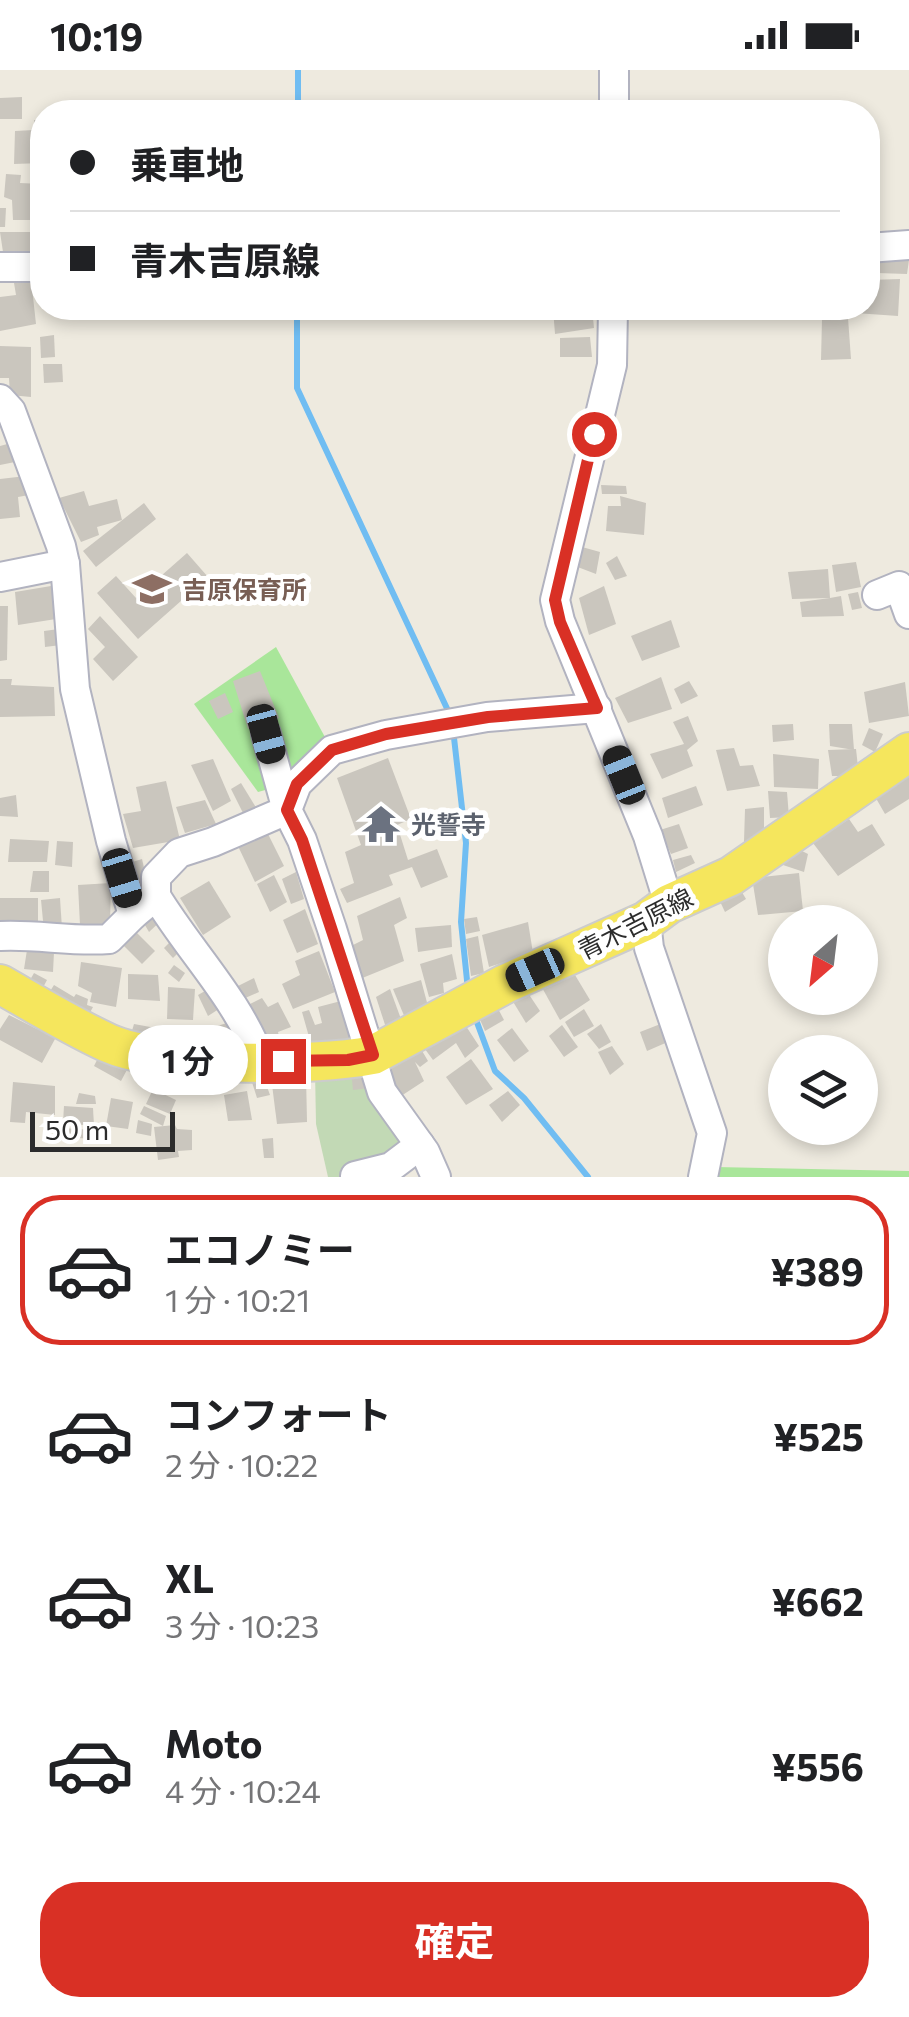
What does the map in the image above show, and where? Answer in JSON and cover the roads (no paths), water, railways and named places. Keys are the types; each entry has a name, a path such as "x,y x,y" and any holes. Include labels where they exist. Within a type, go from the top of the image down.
{"main road":[{"name":"青木吉原線","path":"0,984 108,1043 131,1051 175,1058 261,1061 348,1060 373,1055 505,984 731,876 909,752"}],"street":[{"path":"614,70 614,100"},
{"path":"880,247 909,245"},
{"path":"0,267 30,267"},
{"path":"613,320 612,365 555,600 560,622 648,836 658,912 649,948 712,1132 703,1177"},
{"path":"0,399 11,411 61,546 75,689 111,842 133,915"},
{"path":"0,577 65,564"},
{"path":"877,595 900,586 909,614"},
{"path":"261,1061 252,1036 224,991 156,896 156,877 178,853 287,810 297,784 332,750 386,734 488,717 597,708"},
{"path":"266,734 287,810 308,858 382,1092 420,1145 436,1177"},
{"path":"0,936 29,934 82,941 109,940 156,896"},
{"path":"355,1176 391,1167 420,1145"}],"waterway":[{"path":"298,70 298,100"},
{"path":"297,320 297,388 451,717"},
{"path":"453,729 466,843 461,922 468,990"},
{"path":"475,1017 495,1071 524,1098 588,1177"}],"place":[{"name":"吉原保育所","path":"152,589"},
{"name":"光誓寺","path":"381,824"}]}
